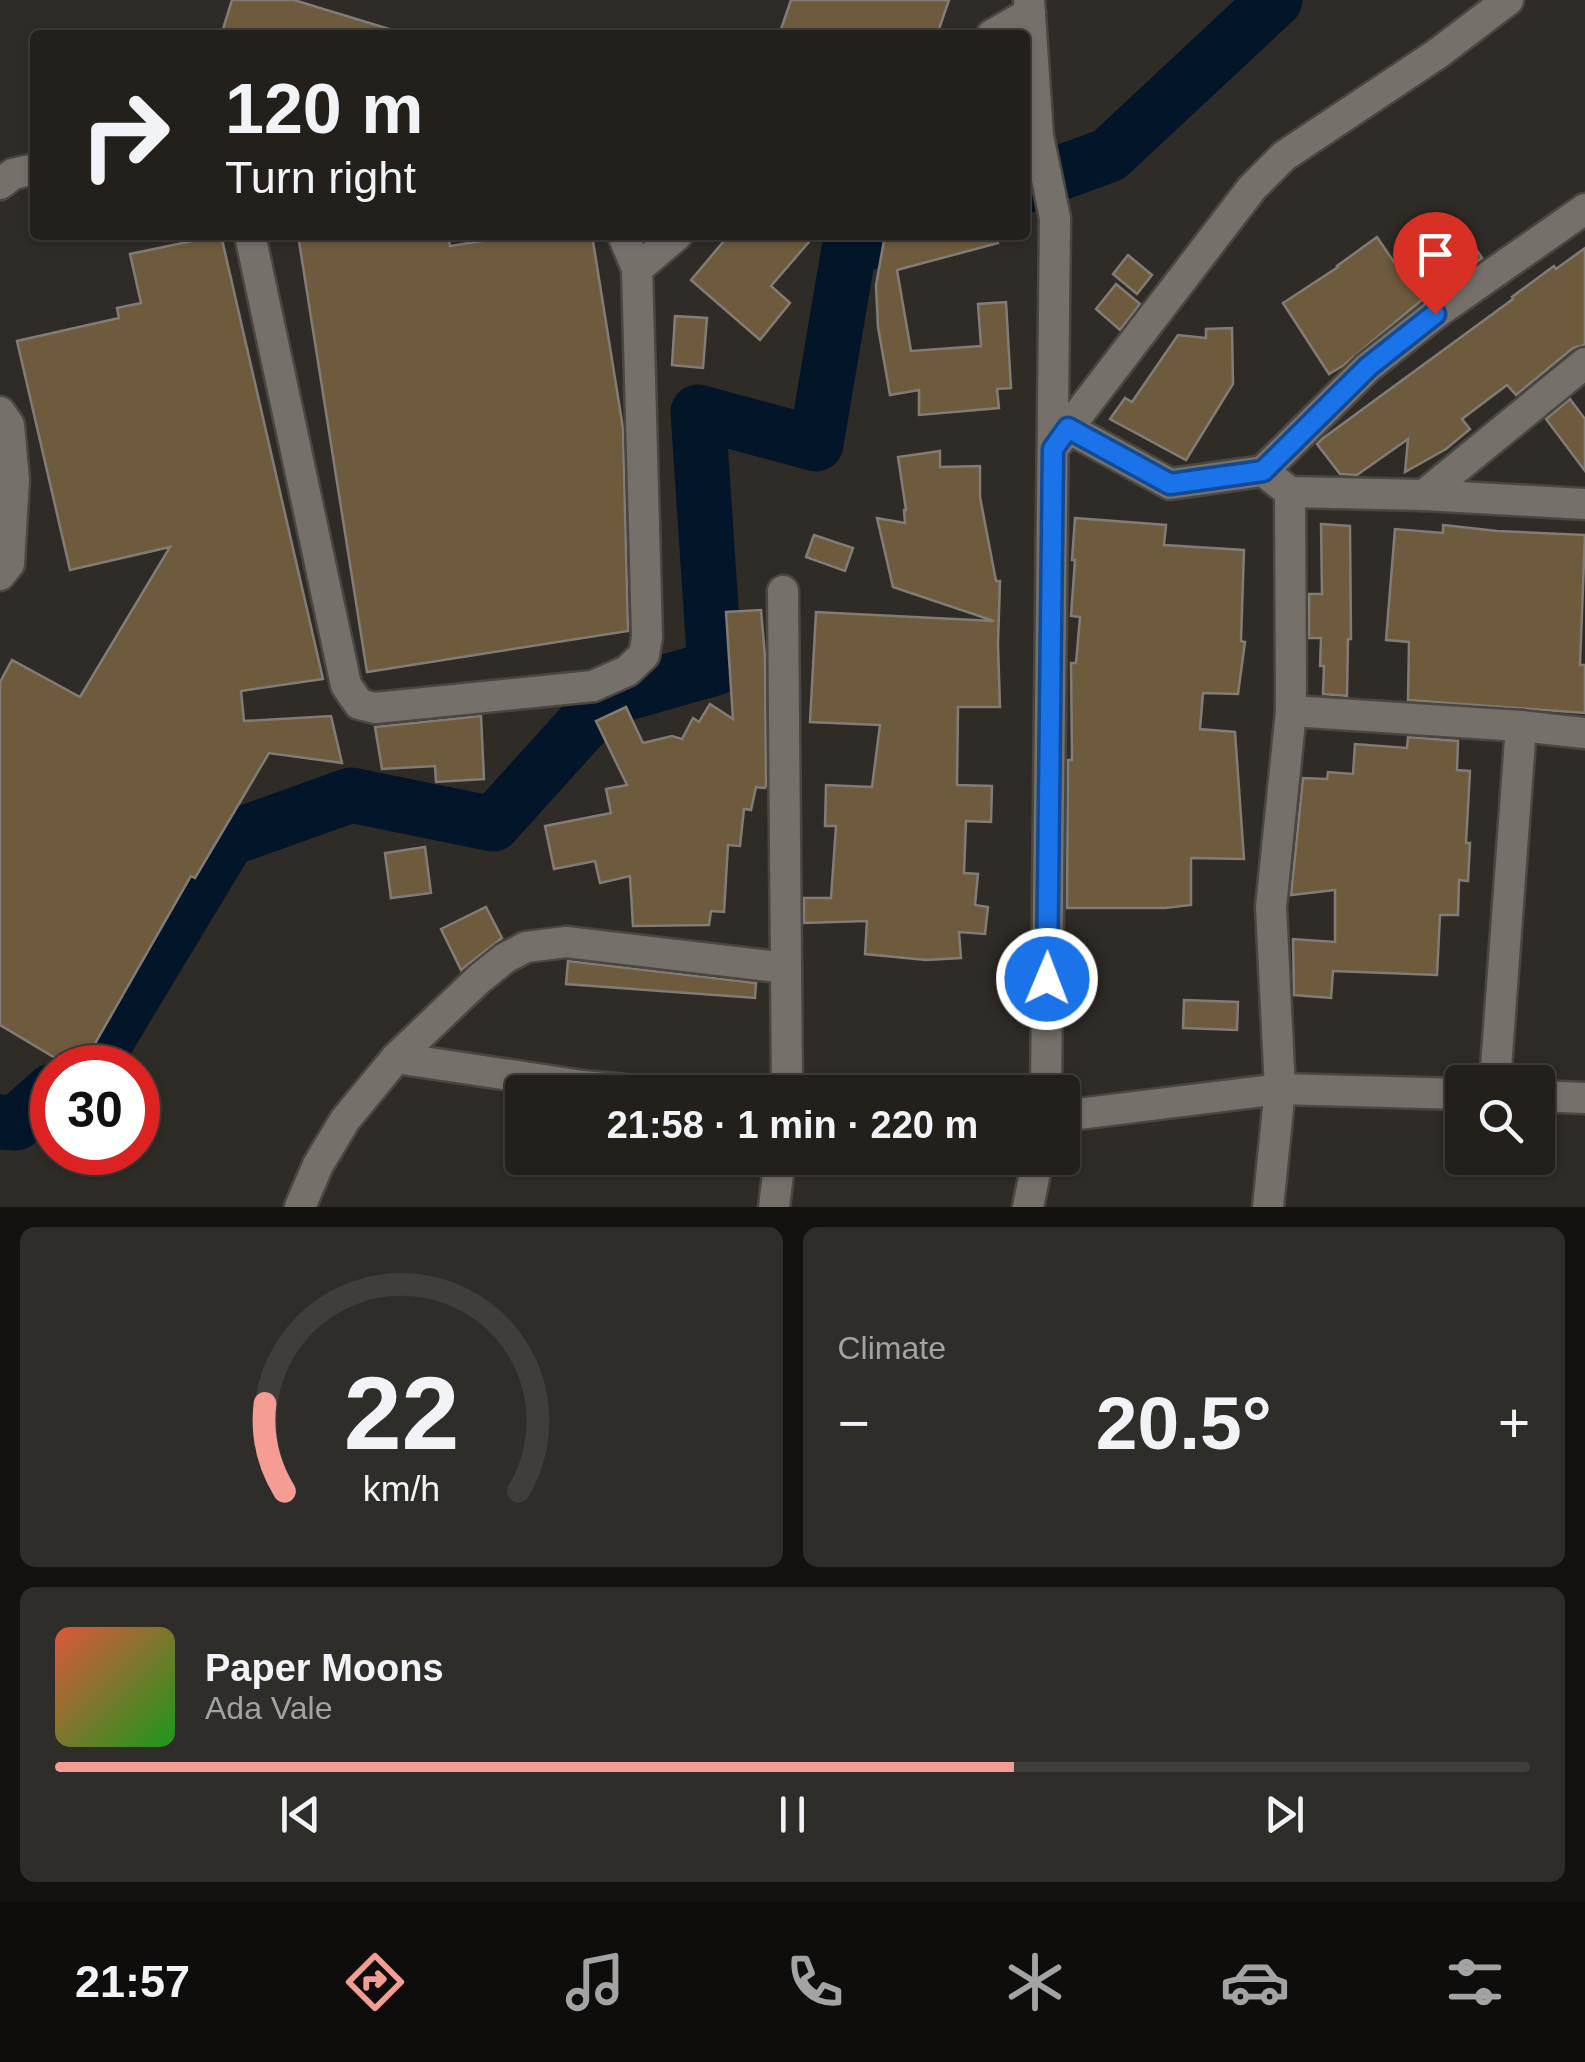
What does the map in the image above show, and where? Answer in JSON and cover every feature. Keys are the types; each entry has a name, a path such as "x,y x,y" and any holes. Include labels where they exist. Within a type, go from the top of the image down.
{"street":[{"path":"1060,438 1252,188 1284,156 1437,54 1508,0"},
{"path":"1030,6 1038,136 1055,218 1060,438 1046,1075"},
{"path":"999,30 1030,6"},
{"path":"1,183 13,174 30,170"},
{"path":"1060,438 1170,484 1263,471 1368,367 1435,314 1585,210"},
{"path":"251,240 346,685 359,704 375,708 593,686 628,671 644,655 647,637 637,270 627,240"},
{"path":"637,270 672,240"},
{"path":"1424,495 1585,363"},
{"path":"0,412 9,425 14,480 9,564 0,575"},
{"path":"1263,471 1290,492 1585,504"},
{"path":"1268,1207 1280,1089 1272,907 1291,711 1290,492"},
{"path":"783,591 787,1075"},
{"path":"1291,711 1585,732"},
{"path":"1496,1065 1521,726"},
{"path":"300,1207 318,1165 345,1120 396,1058 479,979 526,947 566,942 786,968"},
{"path":"396,1058 510,1075"},
{"path":"1080,1114 1280,1089 1445,1094"},
{"path":"1555,1097 1585,1098"},
{"path":"774,1207 778,1175"},
{"path":"1028,1207 1035,1175"}],"building":[{"path":"232,0 294,0 389,30 226,30"},
{"path":"791,0 949,0 939,30 781,30"},
{"path":"1457,220 1482,258 1329,374 1283,303 1377,237 1394,262"},
{"path":"197,240 222,240 323,679 241,691 244,721 331,716 342,763 269,753 195,878 191,876 94,1045 33,1045 0,1025 0,682 12,660 80,697 170,547 70,570 17,341 119,318 117,308 141,303 130,254"},
{"path":"299,240 449,240 450,246 488,240 593,240 623,428 628,631 367,672"},
{"path":"725,240 811,240 771,286 790,303 760,340 691,280"},
{"path":"884,240 998,240 897,270 911,351 981,346 978,304 1006,302 1011,388 997,389 999,408 919,415 919,390 890,395 878,327 876,285"},
{"path":"1585,248 1585,345 1573,348 1516,395 1507,385 1462,419 1470,429 1446,449 1405,472 1408,439 1357,475 1340,474 1317,444 1322,439 1554,266 1556,269"},
{"path":"1128,255 1152,275 1137,294 1113,274"},
{"path":"1116,284 1140,304 1120,330 1096,309"},
{"path":"675,316 707,318 703,368 672,365"},
{"path":"1232,328 1233,384 1186,460 1110,419 1125,398 1132,402 1178,335 1206,338 1206,329"},
{"path":"1570,399 1585,419 1585,471 1546,419"},
{"path":"940,451 940,467 980,466 980,497 996,581 1000,581 1000,707 958,707 957,785 992,786 991,822 966,821 964,873 978,874 975,905 988,907 985,934 959,932 961,958 926,960 865,954 867,921 804,923 804,898 831,898 836,826 825,826 826,785 872,787 880,725 810,722 816,612 994,621 893,587 877,518 905,523 898,457"},
{"path":"1075,518 1166,525 1164,545 1244,550 1241,641 1245,642 1238,694 1203,693 1200,729 1235,732 1244,859 1191,858 1191,905 1067,908 1071,663 1076,663 1080,617 1071,616"},
{"path":"1321,524 1350,526 1347,696 1323,694 1321,638 1309,638 1309,594 1322,594"},
{"path":"1443,525 1585,535 1580,665 1585,665 1585,713 1408,700 1409,642 1386,640 1395,529 1443,533"},
{"path":"814,535 853,548 845,571 806,557"},
{"path":"761,610 766,786 756,787 751,810 744,809 740,846 728,845 724,912 711,911 709,925 633,926 630,876 600,883 595,861 554,869 545,826 611,813 606,789 627,785 596,721 626,707 643,743 672,736 682,739 693,718 699,722 710,704 733,719 726,612"},
{"path":"481,716 484,779 436,782 435,766 382,769 375,727"},
{"path":"1408,737 1458,741 1457,770 1470,771 1468,881 1459,880 1458,915 1440,915 1437,975 1333,971 1331,998 1294,995 1293,939 1335,942 1335,890 1291,895 1303,778 1327,779 1328,772 1353,774 1355,744 1407,748"},
{"path":"425,847 431,893 391,898 385,853"},
{"path":"486,907 502,938 461,970 441,929"},
{"path":"568,961 756,983 755,998 566,984"},
{"path":"1184,1000 1238,1002 1237,1030 1183,1028"}],"waterway":[{"path":"1030,184 1109,155 1275,0"},
{"path":"104,1045 228,839 351,795 493,824 606,699 715,668 698,412 816,444 849,249 874,240"},
{"path":"0,1122 16,1123 30,1111"}],"route":[{"path":"1047,979 1053,449 1068,428 1170,484 1263,471 1368,367 1435,314"}]}
